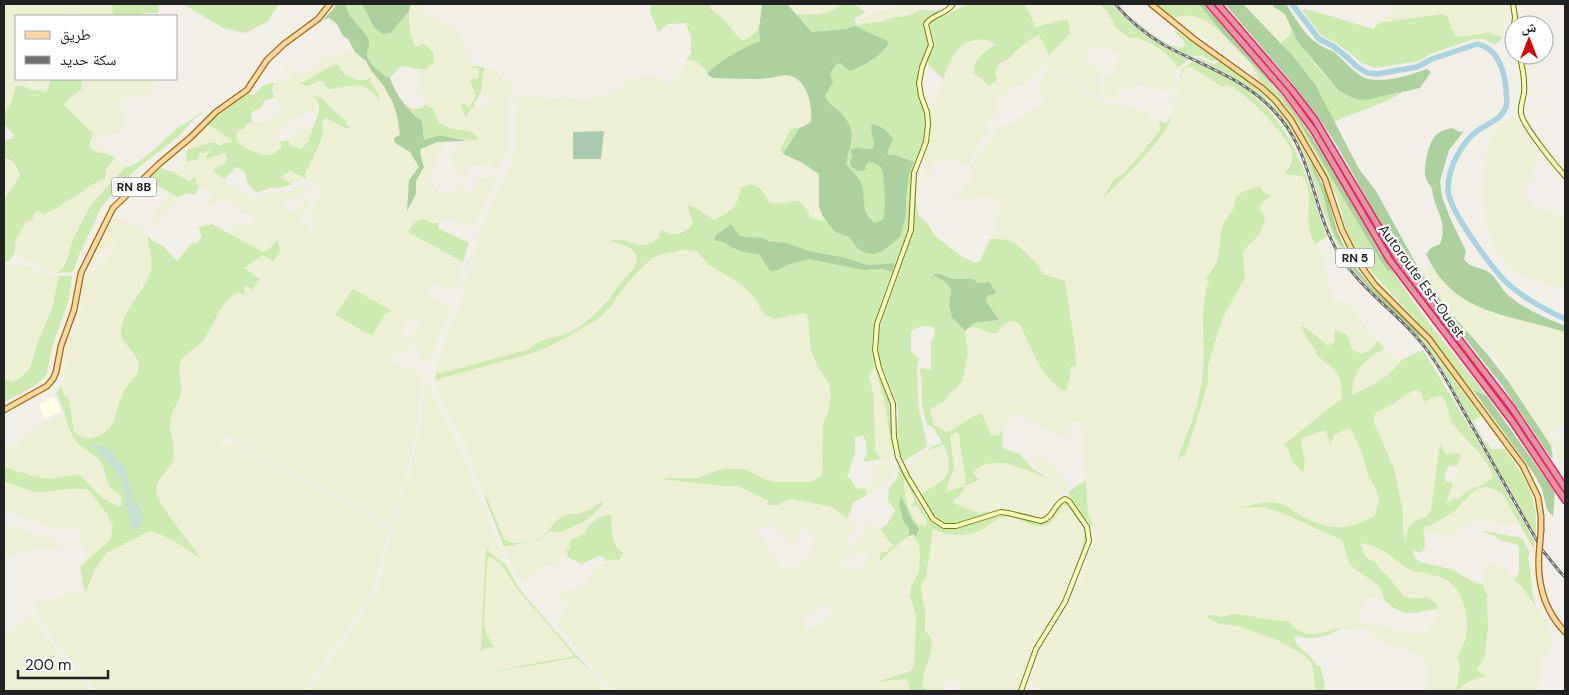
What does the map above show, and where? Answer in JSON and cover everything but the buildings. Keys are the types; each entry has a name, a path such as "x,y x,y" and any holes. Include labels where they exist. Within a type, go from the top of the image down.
{"highway":[{"name":"Autoroute Est-Ouest","path":"1209,4 1270,74 1305,118 1340,172 1367,224 1389,259 1512,421 1565,500"},
{"name":"Autoroute Est-Ouest","path":"1218,4 1292,90 1315,120 1399,261 1512,408 1565,488"}],"main road":[{"name":"RN 8B","path":"4,410 47,386 53,379 61,346 74,310 80,273 113,208 159,164 191,138 216,112 248,90 267,60 284,44 318,19 330,4"},
{"name":"RN 5","path":"1150,4 1194,39 1267,92 1290,120 1325,178 1342,230 1358,262 1375,285 1428,339 1523,466 1538,497 1541,516 1538,572 1543,597 1553,617 1565,632"}],"street":[{"path":"953,4 947,11 929,20 926,24 931,45 922,67 919,83 921,96 927,112 926,142 914,173 911,230 879,318 875,334 875,350 879,368 893,404 894,437 897,452 923,505 937,523 948,527 956,526 1005,512 1041,522 1050,517 1060,501 1065,499 1069,501 1088,527 1089,541 1071,588 1060,612 1036,649 1021,691"},
{"path":"1522,65 1524,73 1524,92 1520,109 1522,118 1554,164 1565,176"}],"shaded area":[{"path":"8,4 114,5 112,15 77,15 73,13 68,15 15,15 15,80 51,80 47,93 23,85 14,92 14,98 4,112 4,10"},
{"path":"411,4 423,4 426,14 456,29 464,48 472,56 473,68 478,68 479,78 470,79 476,95 475,100 464,111 466,117 472,107 484,109 489,102 489,98 481,92 484,67 496,70 500,76 512,85 509,107 508,147 499,171 494,172 492,163 467,166 468,175 461,176 455,167 451,159 458,146 464,140 479,140 468,130 456,130 439,123 433,108 425,105 417,70 425,70 420,46 415,46 409,28"},
{"path":"713,4 762,4 759,28 749,38 742,39 736,37 726,21 713,12 710,7"},
{"path":"787,4 840,4 833,11 804,15 796,14"},
{"path":"884,4 920,4 919,8 923,9 910,15 891,18 885,22 860,24 859,20 863,17 903,6"},
{"path":"1017,4 1099,4 1107,11 1116,28 1156,47 1175,62 1178,68 1172,94 1168,91 1150,89 1139,84 1120,91 1116,100 1105,98 1103,91 1104,75 1110,76 1113,74 1120,54 1102,45 1096,49 1088,50 1084,57 1084,59 1101,71 1100,97 1044,65 1035,72 1029,83 1015,86 995,102 994,104 999,110 999,115 986,122 987,136 985,139 978,141 979,148 965,167 952,159 941,163 933,161 927,181 923,182 926,178 924,172 927,166 923,157 928,145 930,127 930,111 927,102 931,106 936,101 949,61 962,45 972,40 984,39 995,45 990,48 982,79 989,86 997,79 995,72 999,64 1009,59 1016,50 1030,39 1039,35 1049,54 1070,33 1067,19 1035,27 1025,6"},
{"path":"1243,4 1272,4 1285,14 1291,28 1290,35 1281,43"},
{"path":"1399,4 1508,4 1511,15 1504,15 1503,37 1488,33 1457,37 1451,28 1448,17 1442,14 1379,23"},
{"path":"1191,16 1207,20 1235,46 1251,65 1258,77 1174,18"},
{"path":"355,52 361,55 393,103 399,121 398,129 400,135 395,143 410,152 419,168 409,180 408,204 411,206 416,195 416,181 422,172 421,149 432,143 445,141 443,150 430,175 431,182 444,194 452,195 464,183 464,191 478,190 478,178 497,176 473,229 454,219 442,220 439,223 425,220 415,222 408,232 463,262 456,289 453,286 446,289 436,284 432,285 426,294 452,309 428,364 417,359 420,351 419,348 411,341 413,333 422,320 416,316 414,319 406,321 402,333 402,336 409,340 410,344 406,355 395,350 391,359 393,363 423,374 420,379 415,436 403,486 390,525 232,438 224,436 222,442 229,446 234,442 389,528 375,581 357,615 302,691 97,691 46,629 35,608 36,599 40,601 50,600 84,589 86,592 102,558 108,552 150,531 162,534 178,542 200,559 157,494 157,485 160,479 173,462 174,444 170,421 181,392 180,364 183,358 198,347 212,328 218,313 228,298 238,292 245,295 245,285 260,279 244,268 263,255 270,261 279,247 279,241 275,241 269,249 263,252 235,237 232,232 238,224 255,225 252,222 254,221 254,216 237,211 234,204 230,201 226,203 219,199 218,202 210,205 207,203 212,195 211,191 197,185 194,178 190,181 173,172 179,170 186,162 191,162 201,151 201,154 211,150 210,153 214,157 225,153 227,158 214,172 223,176 254,200 275,192 288,192 302,185 305,186 307,189 303,193 294,199 287,199 285,204 287,210 296,214 302,205 301,202 309,202 308,211 303,210 300,221 306,224 309,231 314,234 311,226 315,199 320,199 324,190 306,179 292,184 280,177 290,171 305,174 320,143 322,122 326,118 345,128 351,128 331,107 312,97 319,105 317,116 314,116 314,113 311,111 284,125 274,141 279,142 282,146 275,153 267,156 260,155 239,144 236,136 239,130 247,124 264,121 281,112 272,89 274,85 290,79 284,73 286,63 288,69 305,73 317,66 318,61 324,55 328,55 331,58 344,53","holes":["353,289 391,312 335,314"]},
{"path":"692,59 713,78 768,78 783,75 792,76 800,81 805,88 809,100 812,114 811,122 798,127 788,135 780,150 783,154 801,162 819,174 819,206 825,218 823,221 810,217 805,204 795,200 784,204 769,202 759,188 752,184 741,188 735,207 715,220 709,218 693,206 688,206 693,223 684,231 671,235 665,231 654,241 641,246 620,240 610,242 622,244 634,251 637,260 634,268 610,297 576,329 563,336 545,339 527,350 441,373 436,372 442,348 460,306 480,232 516,151 516,113 519,97 529,96 550,101 553,97 589,101 608,93 634,78 646,75 662,79 672,86 679,77 686,60"},
{"path":"1188,66 1206,77 1234,87 1273,124 1289,145 1292,161 1284,174 1302,176 1307,182 1310,200 1310,234 1322,252 1329,286 1333,295 1336,300 1349,304 1356,309 1361,318 1361,323 1365,325 1378,341 1369,351 1361,354 1353,350 1345,334 1335,330 1335,341 1328,346 1318,340 1313,332 1307,328 1317,356 1332,366 1339,376 1342,385 1342,398 1283,445 1288,449 1293,462 1304,449 1301,439 1326,430 1330,443 1334,434 1350,428 1362,453 1368,475 1379,499 1375,516 1364,523 1349,528 1315,522 1291,509 1258,503 1242,508 1263,507 1280,512 1342,540 1344,546 1369,578 1379,586 1385,601 1370,598 1365,602 1357,619 1361,621 1416,634 1426,632 1437,617 1437,604 1404,596 1374,561 1364,554 1364,548 1359,543 1387,552 1407,569 1428,573 1455,585 1463,599 1466,611 1466,637 1457,657 1460,666 1456,691 1426,691 1429,676 1427,662 1416,654 1377,641 1369,630 1356,626 1353,630 1341,628 1304,634 1287,621 1275,622 1246,614 1232,614 1221,617 1211,615 1228,626 1238,626 1277,640 1304,655 1312,664 1316,691 1044,691 1031,685 1039,654 1076,592 1097,535 1088,514 1081,421 1066,421 1065,438 1032,422 1016,410 1016,413 999,435 991,436 976,415 947,432 934,425 930,410 937,403 947,398 951,390 968,352 965,331 969,327 978,327 985,331 1000,328 1006,323 1015,321 1020,325 1036,360 1052,383 1066,390 1071,366 1075,367 1075,346 1064,281 1043,274 1037,264 1001,239 990,239 998,224 993,218 1003,209 1001,204 986,194 967,203 957,197 974,176 969,170 971,165 993,137 998,125 1006,126 1014,123 1018,117 1024,116 1036,107 1041,108 1046,98 1040,91 1044,70 1050,71 1105,104 1117,104 1145,112 1160,124 1159,132 1145,151 1126,171 1114,179 1103,199 1151,149 1170,124 1178,84 1184,69","holes":["1225,222 1249,245 1243,251 1245,278 1223,317 1208,365 1208,382 1178,459 1194,410 1203,370 1202,325 1204,301 1209,280 1205,279 1216,263"]},
{"path":"81,80 153,80 153,90 149,96 130,96 120,100 120,107 126,116 126,130 124,132 103,135 96,143 109,153 91,150 89,146 92,141 82,122 64,105 82,83"},
{"path":"1512,115 1538,152 1527,186 1527,196 1535,209 1565,217 1565,290 1513,271 1495,249 1486,222 1483,192 1485,162 1489,142 1496,130"},
{"path":"207,124 232,140 231,142 221,146 214,142 188,149 185,146"},
{"path":"314,124 308,142 301,149 287,145 293,135 293,131 303,127 309,128"},
{"path":"604,131 601,159 573,159 573,132"},
{"path":"4,157 18,167 20,175 4,200"},
{"path":"115,158 125,167 97,198 69,249 68,259 62,270 56,273 45,271 32,262 18,258 14,254 16,240 26,222 35,212 38,211 44,214 81,194"},
{"path":"169,192 180,197 154,227 146,228 154,220 154,209 161,206"},
{"path":"117,216 145,232 148,236 152,268 149,276 135,296 121,329 138,361 135,378 129,383 119,404 114,422 106,433 87,439 74,432 69,402 61,385 64,379 65,350 67,341 80,319 82,290 86,276 97,270 115,240 99,254 87,271 110,223"},
{"path":"683,250 696,251 709,265 741,284 753,296 765,315 805,312 808,317 811,350 817,365 829,384 831,394 828,413 823,424 822,475 812,482 775,482 764,479 745,469 715,471 698,478 662,479 738,486 779,505 793,499 832,507 855,524 854,533 848,534 848,542 852,542 843,563 838,567 840,569 848,566 855,572 860,570 870,559 865,551 856,557 849,556 868,522 883,532 890,544 894,545 879,555 880,560 903,540 914,534 919,546 920,555 919,572 911,587 916,616 914,666 911,671 892,676 909,682 909,691 614,691 575,647 568,635 555,623 568,607 560,594 569,588 577,590 583,586 583,583 588,583 595,570 607,561 614,558 617,562 621,552 615,544 611,514 586,527 585,534 581,537 572,538 568,555 563,556 558,568 543,567 523,582 514,571 504,547 537,540 551,531 562,532 568,530 577,523 580,524 601,508 601,501 586,512 565,516 553,524 541,536 522,542 506,542 488,500 484,496 463,440 441,398 435,381 539,351 580,330 652,258","holes":["771,522 776,530 782,533 789,545 795,543 792,536 804,530 809,530 814,539 810,555 791,570 783,569 780,566 757,530","823,604 833,614 807,631 803,626 805,615"]},
{"path":"9,261 35,269 44,275 59,276 52,309 38,341 30,368 19,379 12,382 4,379 4,262"},
{"path":"1432,267 1448,286 1472,304 1493,313 1565,332 1565,429 1561,425 1549,434 1554,441 1551,449 1546,438 1508,381 1494,350 1479,345 1472,338 1447,309 1420,271"},
{"path":"1384,348 1395,357 1403,359 1388,375 1352,395 1355,373 1364,361"},
{"path":"876,367 886,409 890,439 895,454 890,459 881,459 875,450 874,396 869,376"},
{"path":"429,382 436,401 459,446 506,565 489,552 488,546 485,559 481,651 494,647 484,626 487,561 488,557 491,557 504,566 513,585 575,655 499,671 577,659 607,691 308,691 361,618 371,596 379,588 391,531 412,465 422,416 424,388 425,384"},
{"path":"1414,390 1419,390 1422,394 1431,398 1441,395 1448,403 1452,422 1477,448 1490,466 1493,477 1480,487 1502,493 1520,526 1474,520 1458,533 1447,535 1439,532 1427,532 1424,534 1423,527 1431,526 1455,511 1478,488 1475,487 1467,491 1446,505 1459,470 1457,467 1461,455 1446,456 1441,445 1431,510 1426,517 1416,520 1407,531 1406,544 1404,543 1403,512 1394,468 1374,423 1374,416 1377,412"},
{"path":"53,397 57,400 61,412 44,419 39,404 46,402 45,399"},
{"path":"65,414 69,431 86,450 97,458 103,467 110,488 120,495 122,506 115,506 102,498 78,474 50,479 4,467 4,442 9,446 17,445 41,424"},
{"path":"956,431 959,432 960,436 966,486 976,476 973,473 974,470 988,463 1027,469 1052,481 1060,492 1061,495 1050,512 1045,517 1040,518 1005,509 978,513 954,503 953,501 962,493 965,487 944,492 954,468 950,436"},
{"path":"1565,434 1565,475 1559,466 1555,443"},
{"path":"87,443 110,449 117,460 126,467 132,495 144,518 143,522 135,530 129,521 123,484 120,477 99,452"},
{"path":"944,445 950,459 950,468 943,480 920,495 907,471 907,465 927,450"},
{"path":"1040,456 1064,473 1066,494 1053,479 1031,462 1035,457"},
{"path":"891,462 891,465 895,466 894,475 885,484 866,496 867,489 874,481 873,470 876,463"},
{"path":"904,477 914,498 914,503 920,507 921,514 927,521 927,526 918,525 910,515 904,495"},
{"path":"4,482 16,484 24,489 67,490 79,488 89,490 107,514 113,526 110,540 91,558 86,560 86,553 79,531 73,529 54,529 4,510"},
{"path":"1064,505 1067,505 1083,528 1085,534 1084,543 1079,561 1063,600 1037,640 1021,678 1018,691 958,691 963,686 960,684 959,679 947,679 943,682 943,691 926,691 927,688 923,687 922,680 930,656 921,585 926,577 933,529 940,533 983,529 1000,518 1005,517 1039,526 1052,521"},
{"path":"4,524 43,536 56,543 59,550 56,548 37,548 4,558"},
{"path":"1485,562 1505,567 1536,606 1550,630 1552,647 1543,661 1538,691 1458,691 1471,680 1486,677 1477,670 1485,655 1488,629 1487,595 1482,584"},
{"path":"31,615 42,633 91,691 4,691 4,636"}],"green space":[{"path":"113,4 159,4 158,13 112,15"},
{"path":"183,4 279,4 268,21 246,33 223,28"},
{"path":"336,4 346,4 352,19 369,41 367,57 379,71 390,78 403,102 422,121 424,140 443,136 464,140 437,142 421,149 420,153 424,167 416,181 416,194 407,211 409,180 419,167 410,152 395,143 394,138 400,135 397,116 393,103 383,85 366,61 355,52 337,24 329,18 323,20"},
{"path":"346,4 362,4 368,13 391,33 409,11 410,33 413,42 415,46 420,46 423,43 433,52 434,62 425,70 401,66 390,78 383,74 375,68 367,57 369,41 352,19"},
{"path":"362,4 411,4 409,11 391,33 383,34 374,27"},
{"path":"651,4 713,4 710,7 738,37 744,40 759,28 760,35 812,31 796,14 812,15 824,13 839,7 840,4 853,4 866,12 855,18 857,25 910,15 923,9 940,12 929,16 924,24 928,44 918,69 916,86 924,111 925,131 921,151 914,162 911,177 909,230 895,263 868,265 779,242 739,235 729,227 721,231 719,240 736,250 759,254 765,262 778,270 809,258 863,270 882,269 892,272 874,324 872,346 874,363 891,411 895,454 890,439 886,409 875,367 869,376 874,396 875,450 881,459 863,462 867,453 867,445 863,436 855,437 855,453 847,478 850,478 856,488 867,489 866,496 854,502 847,519 832,507 793,499 786,500 779,505 767,505 769,501 738,486 661,479 698,478 726,469 745,469 764,479 775,482 812,482 822,475 823,424 828,413 831,394 829,384 817,365 811,350 808,317 805,313 775,319 765,315 753,296 741,284 709,265 696,251 683,250 652,258 629,281 609,308 596,320 558,342 539,351 435,381 436,372 441,373 527,350 541,341 564,335 576,329 590,319 610,298 637,262 637,256 630,248 625,245 608,242 621,240 644,245 658,238 661,230 671,234 681,233 693,223 687,206 695,207 715,220 733,208 741,188 746,185 754,185 761,189 769,202 784,203 798,201 806,208 810,217 823,221 825,219 819,206 819,174 801,162 783,154 780,150 791,129 811,122 810,102 802,83 791,76 785,75 761,79 713,78 698,63 686,60 691,54 691,37 686,23 668,24 658,32 650,11"},
{"path":"762,4 787,4 812,32 846,29 855,26 889,42 878,56 850,71 840,63 835,65 830,74 833,82 825,96 849,124 852,135 846,164 861,183 865,209 870,219 875,223 883,220 885,210 882,171 879,166 870,162 866,164 865,170 858,171 851,167 851,150 856,148 873,148 872,124 884,129 893,139 887,153 889,155 896,155 914,162 909,174 906,215 900,237 884,250 875,254 866,253 858,249 849,237 835,232 822,215 819,206 819,174 801,162 783,154 799,129 811,122 810,102 802,83 788,75 747,79 713,78 707,74 732,55 760,41 759,28"},
{"path":"966,4 1030,4 1025,6 1035,27 1068,19 1070,34 1049,55 1039,35 1031,39 1010,58 999,64 995,72 997,80 989,86 974,74 974,69 980,56 995,45 985,40 970,41 959,48 948,66 943,79 929,66 928,60 935,45 930,25 932,22"},
{"path":"1099,4 1112,4 1148,36 1189,59 1178,68 1171,58 1157,47 1142,39 1130,38 1116,28 1107,11"},
{"path":"1157,4 1199,4 1223,34 1212,25 1194,16 1188,15 1174,18"},
{"path":"1199,4 1204,4 1232,35 1272,83 1298,117 1332,168 1393,272 1387,270 1372,247 1298,120 1275,88 1223,34"},
{"path":"1225,4 1243,4 1291,54 1315,84 1359,169 1376,191 1420,271 1447,309 1488,355 1508,381 1551,446 1553,457 1551,458 1501,384 1409,267 1383,228 1338,147 1318,117 1292,83"},
{"path":"1272,4 1286,4 1312,40 1334,52 1363,77 1386,80 1427,69 1431,72 1420,88 1365,100 1353,98 1339,91 1297,41 1285,14"},
{"path":"1304,8 1373,29 1379,23 1442,14 1448,17 1451,28 1457,37 1488,33 1503,37 1495,45 1484,39 1474,39 1430,54 1419,61 1375,68 1360,62 1335,42 1322,36 1303,12"},
{"path":"1136,21 1163,41 1182,48 1185,44 1184,41 1176,34 1175,30 1217,60 1212,61 1200,55 1192,57 1155,38"},
{"path":"1291,28 1317,67 1343,93 1351,97 1362,98 1404,91 1380,104 1334,122 1315,84 1281,43 1290,35"},
{"path":"1197,57 1214,64 1220,62 1260,91 1286,119 1323,185 1337,231 1353,264 1350,266 1336,243 1309,168 1291,130 1265,101 1250,89"},
{"path":"1193,61 1233,81 1249,92 1276,119 1297,154 1327,237 1315,244 1310,234 1309,196 1306,182 1302,176 1284,174 1291,165 1292,153 1284,137 1258,108 1232,86 1223,87 1189,66 1184,69 1178,84 1182,69"},
{"path":"336,64 343,73 356,80 366,80 371,77 370,82 379,94 379,101 374,93 360,85 328,89 323,81 308,86 299,83"},
{"path":"1251,65 1272,85 1291,109 1325,162 1387,270 1393,272 1423,315 1487,396 1473,390 1474,394 1429,334 1368,268 1346,229 1338,199 1318,158 1297,123 1281,102 1259,81"},
{"path":"473,66 484,67 481,92 474,104 475,107 472,107 466,117 460,105 463,103 469,107 472,103 475,93 470,79 479,78 478,68 472,68"},
{"path":"51,80 81,80 82,89 64,105 93,134 89,146 91,149 115,158 106,169 105,178 61,206 44,214 38,211 35,213 32,220 26,222 16,240 14,254 9,261 4,262 4,200 20,175 14,164 4,157 4,140 12,139 14,135 4,124 4,112 11,103 16,86 46,93"},
{"path":"271,83 279,84 274,85 272,89 274,97 264,101 262,107 251,113 252,122 246,125 244,129 239,130 237,134 237,141 247,148 269,155 275,153 282,146 279,142 290,140 288,145 301,149 308,142 319,111 316,99 311,96 322,98 352,129 345,128 326,118 322,122 323,133 305,174 306,179 290,171 280,177 292,184 256,193 247,182 245,172 236,167 225,179 214,172 214,169 224,164 227,158 225,153 206,159 206,155 211,151 203,154 201,151 197,160 186,162 188,149 214,142 221,146 223,143 231,142 232,140 207,124 247,94 254,95 262,86"},
{"path":"405,105 415,109 425,105 433,108 439,123 453,129 469,131 479,141 443,136 424,140 422,121"},
{"path":"206,110 195,118 179,136 135,170 102,206 73,272 56,273 66,263 73,240 83,219 99,195 125,167 137,163 177,128"},
{"path":"1171,116 1169,124 1153,147 1101,201 1114,179 1122,175 1159,132 1161,128 1158,121 1166,123"},
{"path":"1452,128 1460,132 1464,131 1449,150 1440,181 1442,197 1466,251 1464,259 1472,266 1490,273 1505,292 1518,303 1565,326 1565,332 1485,310 1468,301 1452,290 1438,274 1426,254 1431,248 1440,244 1443,228 1432,188 1425,175 1426,158 1429,147 1437,134"},
{"path":"1311,162 1327,194 1337,231 1345,249 1340,244 1333,230 1322,191"},
{"path":"160,168 173,172 189,181 196,177 195,183 200,185 195,195 187,193 178,197 147,180"},
{"path":"916,173 916,203 919,216 928,224 935,236 961,256 976,263 980,261 990,239 1014,242 1037,264 1043,274 1065,281 1075,346 1076,367 1071,366 1070,378 1066,390 1063,391 1055,385 1042,369 1020,325 1015,321 1005,324 998,333 969,327 974,323 999,320 986,301 987,296 997,292 984,284 968,279 952,279 940,274 935,276 947,283 951,289 949,305 952,318 965,331 968,352 963,380 956,389 950,392 944,402 938,403 930,410 934,425 946,432 976,415 982,414 991,436 999,435 1003,430 1002,446 1020,454 1032,468 1052,481 1034,472 1011,465 1000,463 980,467 973,473 979,480 965,486 962,493 953,501 978,513 1001,510 960,523 945,524 939,522 920,495 938,484 949,470 948,455 944,445 927,450 942,443 933,427 927,425 922,405 920,368 931,370 931,342 934,337 935,328 916,328 911,332 911,352 919,358 917,367 919,409 927,444 925,448 904,461 898,443 897,405 879,353 881,324 914,231","holes":["956,432 959,433 965,486 945,492 954,468 950,436"]},
{"path":"1260,186 1271,197 1261,204 1260,209 1265,217 1264,223 1257,236 1243,251 1245,278 1223,317 1208,365 1208,382 1194,429 1185,454 1177,459 1194,414 1202,379 1203,313 1209,280 1204,279 1216,264 1222,228 1233,208 1236,197 1242,192"},
{"path":"421,219 439,223 438,228 469,243 463,262 408,232 415,222"},
{"path":"212,224 263,252 269,249 278,239 280,250 273,262 263,255 244,268 260,279 252,290 245,285 244,292 246,296 238,292 225,303 201,343 186,355 180,364 181,391 170,424 174,455 171,465 159,480 156,489 164,508 202,560 171,539 150,531 108,552 92,576 86,592 80,567 110,540 113,526 107,514 89,490 38,492 29,490 4,482 4,467 50,479 78,474 103,498 115,505 121,506 121,498 109,485 99,460 80,445 72,435 62,405 56,394 61,385 65,397 69,399 74,432 82,437 91,438 100,435 111,426 124,391 137,374 139,366 136,357 122,337 121,328 127,312 151,270 152,261 148,236 163,246 177,261 192,243 197,243 201,237 199,227"},
{"path":"731,224 739,235 746,237 787,243 809,251 842,257 868,265 895,263 892,272 882,269 863,270 809,259 770,271 759,254 743,252 722,241 715,241 715,236"},
{"path":"1353,264 1372,288 1414,327 1420,334 1418,336 1373,293 1350,266"},
{"path":"934,274 940,274 952,279 973,279 978,283 989,282 997,293 987,296 986,301 999,320 974,323 965,331 952,318 949,305 951,289 947,283 935,276 931,279"},
{"path":"59,276 72,276 68,303 53,344 47,373 43,379 30,389 4,402 4,379 12,382 19,379 30,368 38,341 52,309"},
{"path":"353,289 392,311 385,314 372,336 335,315"},
{"path":"1301,326 1309,330 1328,346 1335,341 1335,330 1346,334 1353,350 1361,354 1369,351 1378,341 1384,348 1360,366 1353,385 1352,395 1388,375 1403,359 1423,350 1475,436 1535,542 1534,550 1502,493 1487,487 1479,488 1471,493 1455,511 1430,526 1423,527 1424,550 1420,553 1412,550 1416,559 1420,562 1451,569 1476,583 1482,584 1487,595 1488,629 1485,655 1477,670 1487,677 1471,681 1458,691 1456,691 1460,666 1457,657 1465,639 1467,620 1461,596 1451,583 1435,575 1410,570 1380,549 1360,543 1365,556 1375,562 1404,596 1429,598 1437,604 1437,609 1405,613 1395,609 1385,601 1379,586 1350,565 1342,540 1280,512 1263,507 1239,508 1263,503 1278,503 1312,521 1339,527 1357,524 1375,515 1379,499 1368,475 1362,453 1350,428 1335,434 1330,444 1326,430 1301,439 1305,464 1303,473 1293,462 1288,449 1283,445 1342,398 1341,384 1337,373 1317,356","holes":["1414,390 1419,390 1426,403 1431,398 1441,396 1453,424 1481,455 1493,477 1479,487 1471,489 1459,498 1455,498 1446,504 1453,483 1446,481 1444,477 1449,465 1457,467 1461,454 1452,453 1446,455 1440,444 1431,510 1426,517 1416,520 1410,525 1405,544 1403,512 1394,468 1374,423 1374,416 1377,412"]},
{"path":"1420,334 1481,416 1473,421 1485,442 1488,443 1491,449 1505,449 1520,471 1533,501 1536,538 1439,363 1418,336"},
{"path":"1473,390 1487,396 1555,492 1553,516 1547,510 1542,489 1534,474"},
{"path":"899,463 924,513 934,524 942,528 956,528 1004,515 1041,523 1046,522 1059,506 1066,501 1086,530 1086,541 1079,561 1085,534 1067,505 1064,505 1052,521 1041,526 1010,517 1002,517 985,528 972,533 952,535 933,529 926,577 921,585 925,611 925,631 932,643 923,680 923,687 927,688 926,691 909,691 909,682 905,679 876,682 911,671 914,666 916,616 910,595 911,587 919,572 920,555 919,546 913,534 903,540 880,561 880,553 887,551 894,545 880,529 887,524 895,510 888,501 888,490 897,478","holes":["904,478 914,498 914,503 910,506 918,506 921,514 927,521 926,526 918,525 911,513 906,497"]},
{"path":"1086,480 1088,514 1095,528 1087,521 1069,495 1069,491"},
{"path":"484,496 488,500 504,539 513,543 541,537 562,516 584,512 602,501 602,505 593,515 580,524 562,531 551,531 537,540 504,547"},
{"path":"901,496 911,518 919,528 916,537 914,534 909,536 909,528 903,520 899,506"},
{"path":"611,514 614,541 616,546 623,552 617,562 616,559 607,561 599,556 581,564 566,556 568,554 566,550 570,548 570,540 585,534 589,526 595,521"},
{"path":"1483,531 1522,538 1530,553 1528,557 1532,594 1536,606 1513,578 1517,577 1519,572 1519,546"},
{"path":"488,546 489,552 506,565 527,598 608,691 576,658 493,672 574,655 518,590 504,568 491,557 488,557 487,562 484,626 494,647 484,649 481,652 485,559"},
{"path":"1232,614 1288,621 1300,631 1313,634 1341,628 1320,637 1294,637 1298,645 1311,657 1316,665 1320,666 1325,685 1324,691 1316,691 1312,664 1304,655 1277,640 1238,626 1219,624 1206,617 1211,615 1221,617"}],"waterway":[{"path":"1292,4 1319,39 1333,46 1367,73 1377,74 1417,67 1432,59 1477,44 1484,46 1495,55 1504,74 1507,98 1506,107 1501,115 1466,141 1454,162 1450,176 1448,190 1450,200 1474,242 1505,281 1531,301 1565,319"}],"railway":[{"path":"1115,4 1150,36 1241,84 1269,105 1281,119 1292,134 1300,151 1323,221 1339,254 1349,269 1412,332 1434,360 1543,551 1565,577"}]}
